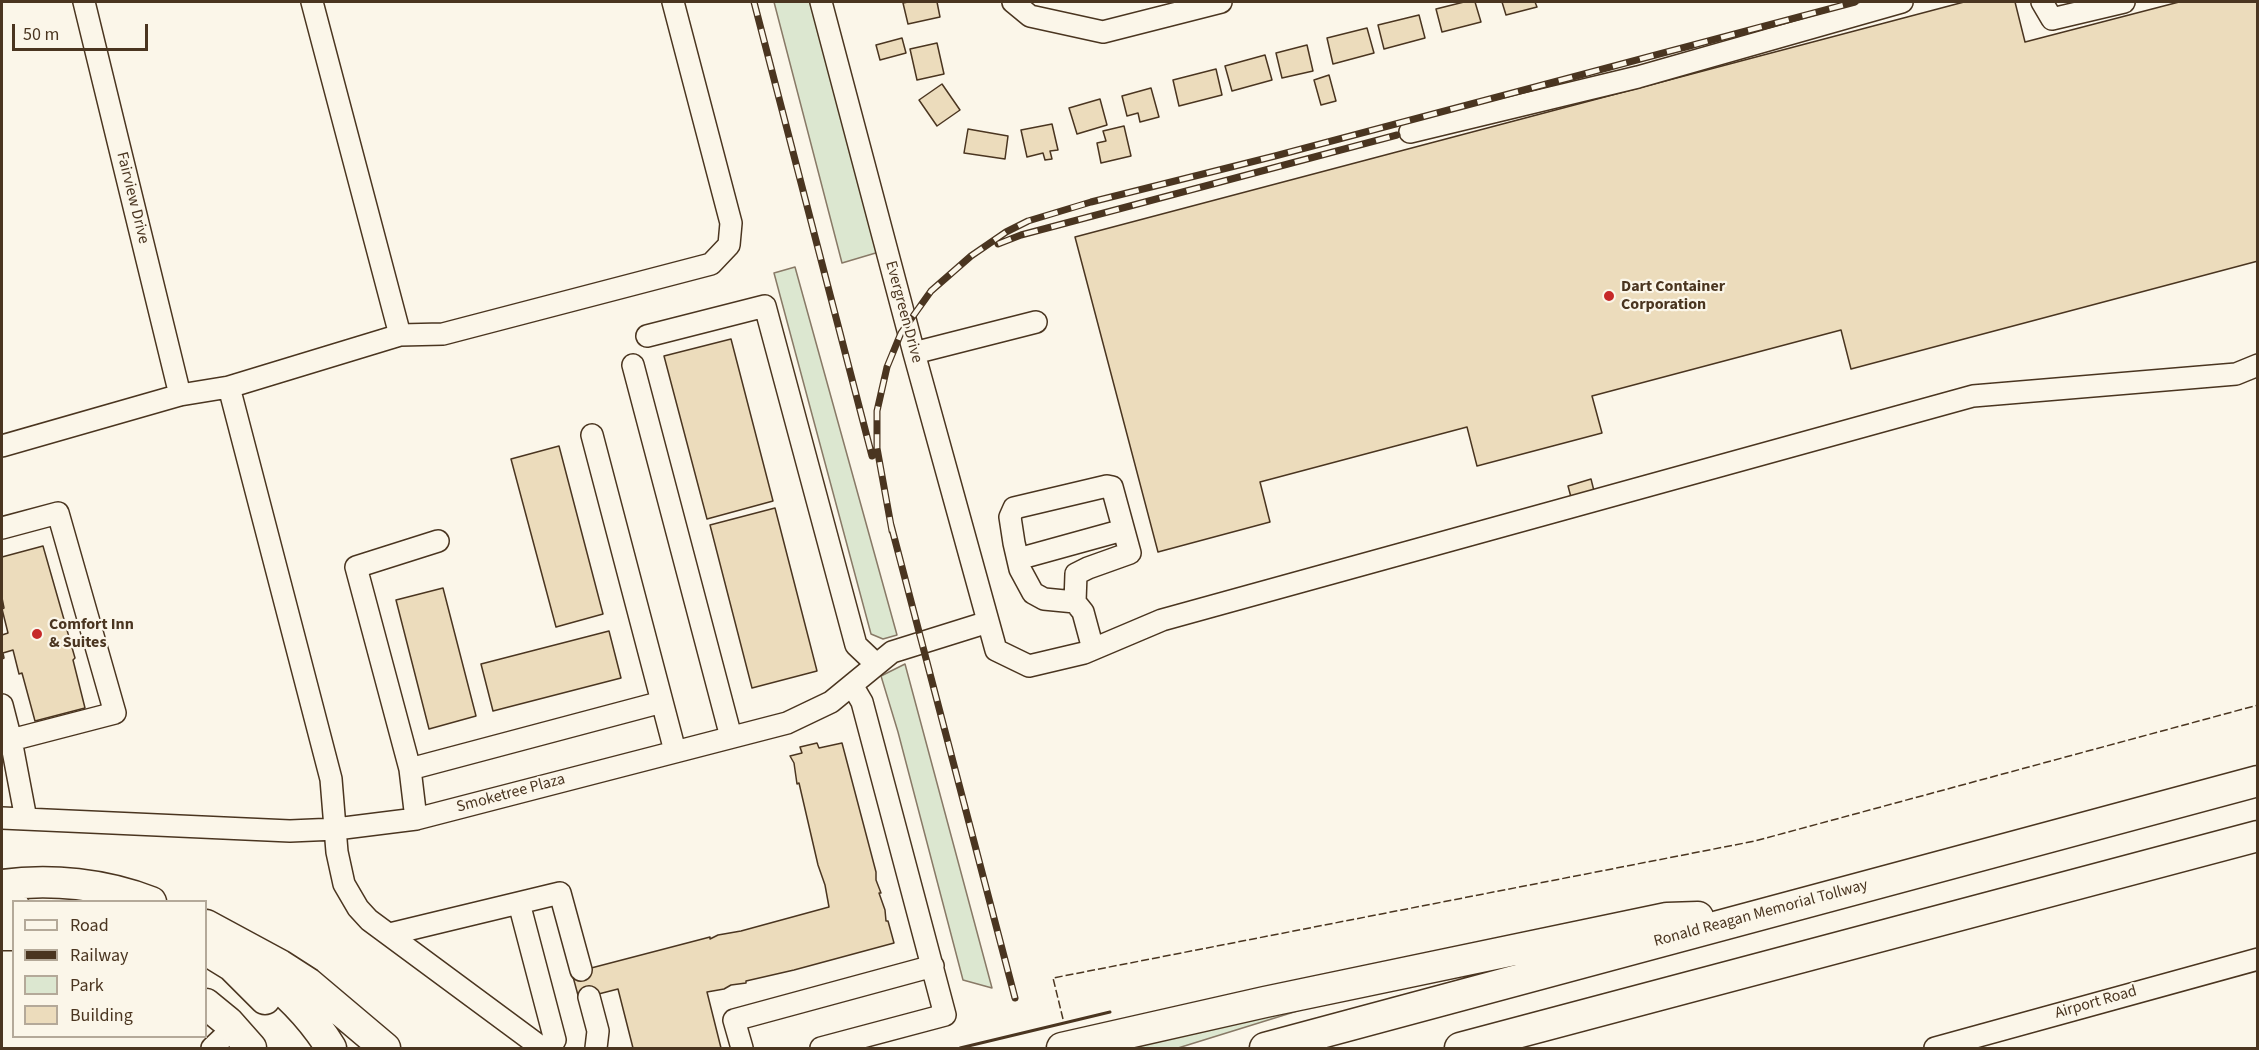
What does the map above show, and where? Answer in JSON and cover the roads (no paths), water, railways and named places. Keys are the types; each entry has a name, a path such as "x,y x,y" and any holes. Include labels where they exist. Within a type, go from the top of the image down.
{"highway":[{"name":"Ronald Reagan Memorial Tollway","path":"1265,1048 2258,781"},
{"path":"1460,1048 2258,836"},
{"path":"2,885 17,883 80,884 146,900"},
{"path":"1062,1048 1265,1002 1668,918 1755,915"},
{"path":"207,928 286,992 321,1032 331,1048"},
{"path":"207,928 280,965 308,983 385,1048"},
{"path":"207,951 232,966 268,1002 308,1048"},
{"path":"207,1005 242,1038"}],"street":[{"name":"Fairview Drive","path":"84,2 180,395"},
{"path":"312,2 400,335"},
{"path":"2,446 180,395 229,387 400,335 443,334 711,264 729,245 731,224 673,2"},
{"name":"Evergreen Drive","path":"821,2 996,650 1029,666 1084,653 1162,620 1973,396 2236,374 2258,365"},
{"path":"1013,2 1030,16 1103,33 1221,2"},
{"path":"1410,132 1638,77 1902,2"},
{"path":"2042,2 2052,19 2124,2"},
{"path":"647,336 765,306 856,645 876,664"},
{"path":"914,353 1036,322"},
{"path":"633,365 731,737"},
{"path":"229,387 331,779 337,852 344,884 350,896 369,920 542,1048"},
{"path":"591,435 675,752"},
{"path":"1075,602 1044,599 1033,593 1020,569 1010,517 1014,508 1107,486 1112,488 1130,553 1076,574 1075,602 1083,612 1093,649"},
{"path":"2,528 58,513 115,713 11,740"},
{"path":"1018,559 1123,530"},
{"path":"417,819 410,769 356,567 438,541"},
{"name":"Smoketree Plaza","path":"2,818 290,831 336,829 417,819 788,723 831,702 892,652 988,622"},
{"path":"821,1048 945,1015 862,702 852,685"},
{"path":"410,769 662,702"},
{"path":"2,705 26,819"},
{"path":"390,934 560,893 581,970"},
{"path":"519,903 555,1040 550,1048"},
{"name":"Airport Road","path":"1935,1048 2258,959"},
{"path":"742,1048 734,1020 933,966"},
{"path":"589,997 598,1031 596,1048"},
{"path":"212,1048 242,1038"}],"railway":[{"path":"754,2 872,456"},
{"path":"892,531 877,448 877,411 887,367 901,333 931,291 971,256 1006,232 1028,221 1091,202 1275,156 1855,2"},
{"path":"998,244 1021,235 1397,135"},
{"path":"891,525 1015,998"}],"place":[{"name":"Dart Container Corporation","path":"1609,296"},
{"name":"Comfort Inn & Suites","path":"37,634"}]}
